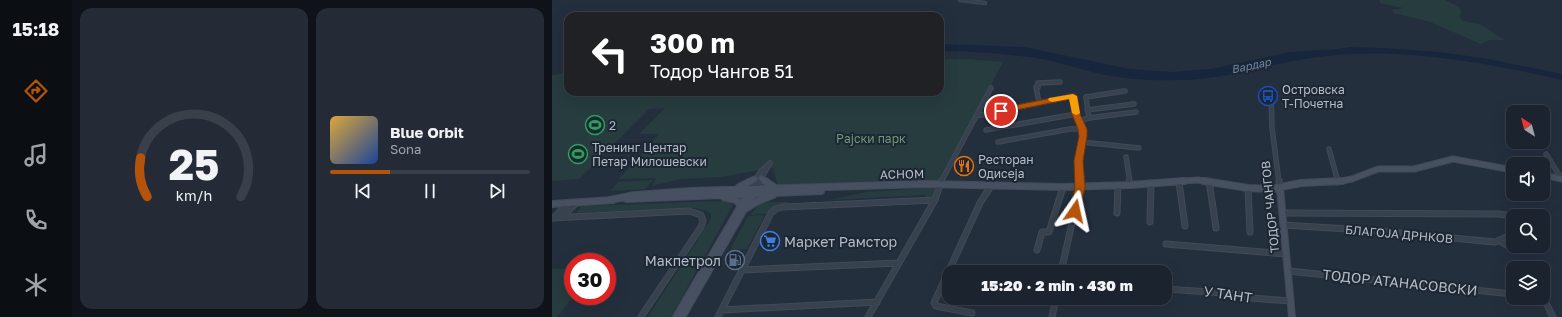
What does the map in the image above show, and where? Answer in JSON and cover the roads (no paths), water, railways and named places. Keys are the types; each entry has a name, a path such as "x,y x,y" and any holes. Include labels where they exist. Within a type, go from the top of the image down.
{"street":[{"path":"960,0 985,3"},
{"path":"1039,103 1036,87 1038,87 1038,84 1060,82"},
{"path":"868,317 935,200 939,185 976,116 988,97 991,88"},
{"path":"1089,118 1086,97 1124,91"},
{"name":"ТОДОР ЧАНГОВ","path":"1271,94 1272,128 1280,188 1292,317"},
{"path":"976,116 1073,96 1076,114 1082,129 1078,161 1080,187 1063,265"},
{"path":"1087,110 1134,104"},
{"path":"1079,120 1136,112"},
{"path":"986,130 1076,114"},
{"path":"998,142 1070,129 1082,129"},
{"path":"1081,142 1139,148"},
{"path":"1329,149 1338,182"},
{"path":"1546,154 1561,178"},
{"path":"1126,157 1130,185"},
{"name":"АСНОМ","path":"552,204 714,196 752,191 924,187 939,185 1063,188 1209,181 1248,188 1280,188 1301,183 1338,182 1352,179 1378,169 1414,169 1453,159 1506,169"},
{"path":"1550,176 1561,178"},
{"path":"728,189 743,186 758,179"},
{"path":"758,179 781,190"},
{"path":"682,317 758,179"},
{"path":"1209,181 1216,228"},
{"path":"1179,182 1185,226"},
{"path":"1150,222 1151,183"},
{"path":"972,312 936,306 934,303 980,203 991,186"},
{"path":"1117,213 1118,186"},
{"path":"1037,250 1042,232 1049,232 1063,188"},
{"path":"1248,188 1250,232"},
{"name":"АСНОМ","path":"610,200 654,193 728,189 752,191"},
{"path":"676,317 742,209 781,190"},
{"path":"714,196 732,198 742,209"},
{"path":"718,317 771,213 776,209 783,207 935,200"},
{"path":"562,217 577,202"},
{"path":"553,218 568,203"},
{"path":"553,218 689,211 702,215 703,221 701,227 641,317"},
{"name":"БЛАГОЈА ДРНКОВ","path":"1282,213 1506,215"},
{"name":"БЛАГОЈА ДРНКОВ","path":"1283,225 1380,231 1468,240 1500,241"},
{"path":"1506,236 1500,241 1506,245"},
{"path":"1166,244 1286,254"},
{"path":"742,270 899,263"},
{"name":"ТОДОР АТАНАСОВСКИ","path":"1288,271 1506,293"},
{"name":"У ТАНТ","path":"1172,289 1239,294 1251,298 1290,301"},
{"path":"722,310 877,302"},
{"path":"1052,317 1055,305"},
{"path":"1547,305 1553,317"}],"water":[{"name":"Вардар","path":"944,44 1024,47 1130,69 1172,72 1211,69 1290,52 1350,47 1384,48 1439,52 1483,58 1562,74 1562,80 1471,62 1379,53 1318,57 1231,74 1196,79 1147,80 1096,73 1047,60 994,53 944,51"}],"place":[{"name":"Островска Т-Почетна","path":"1268,96"},
{"name":"2","path":"595,125"},
{"name":"Тренинг Центар Петар Милошевски","path":"578,154"},
{"name":"Ресторан Одисеја","path":"964,166"},
{"name":"Маркет Рамстор","path":"770,241"},
{"name":"Макпетрол","path":"735,260"}],"park label":[{"name":"Рајски парк","path":"871,138"}]}
